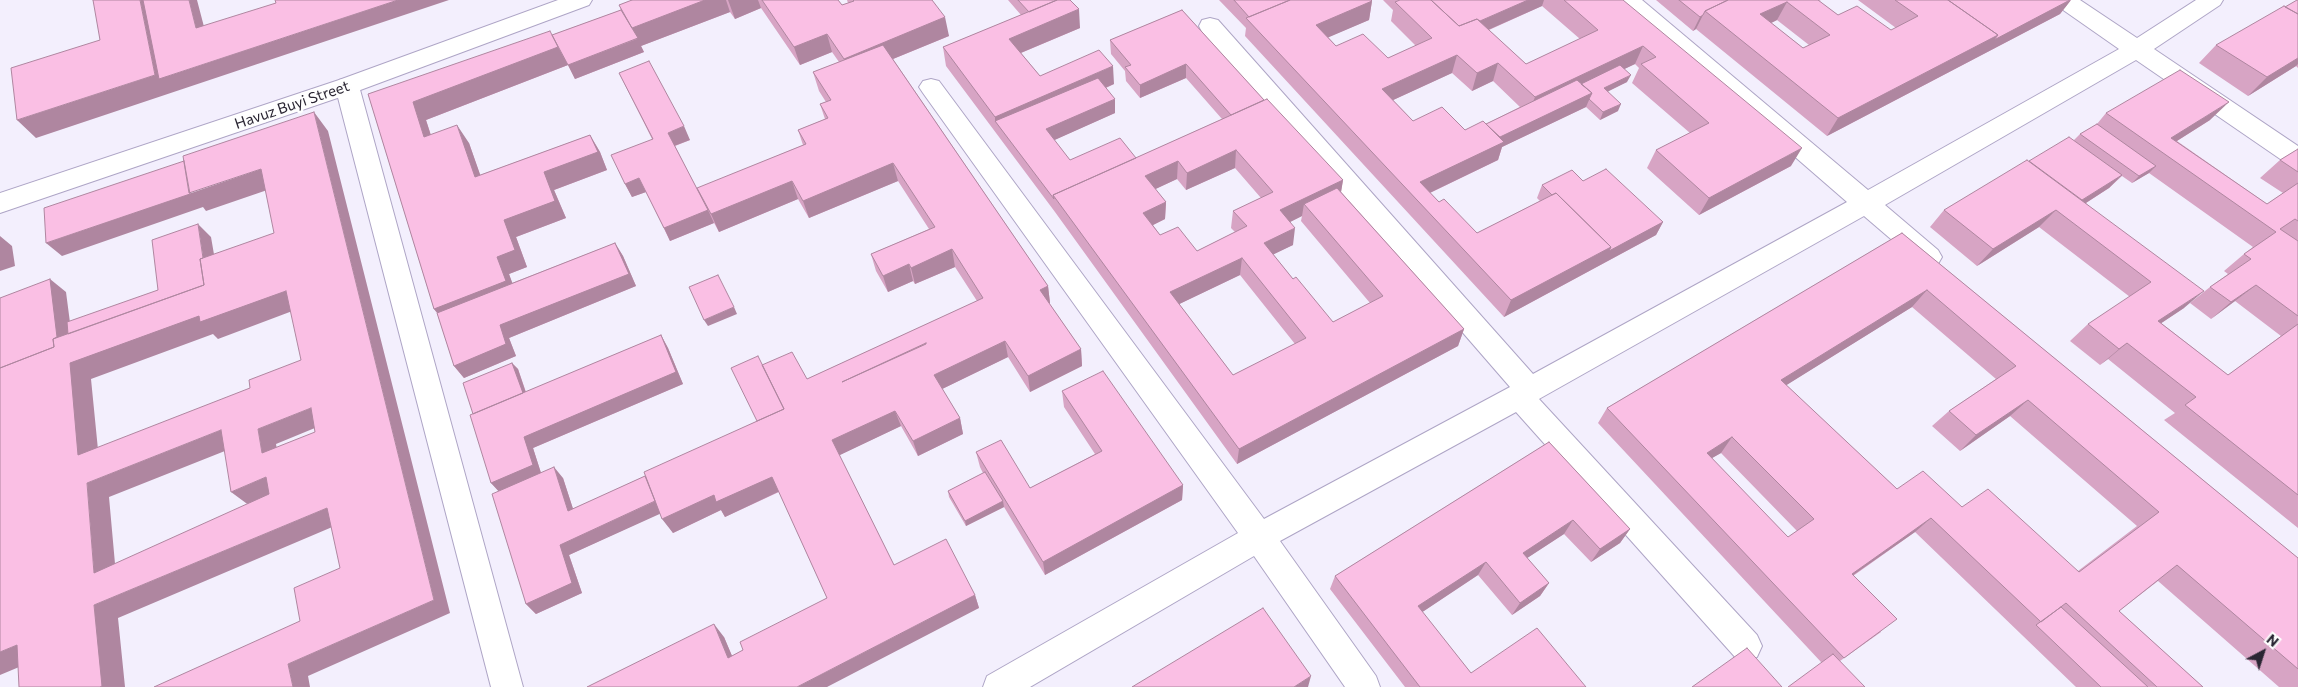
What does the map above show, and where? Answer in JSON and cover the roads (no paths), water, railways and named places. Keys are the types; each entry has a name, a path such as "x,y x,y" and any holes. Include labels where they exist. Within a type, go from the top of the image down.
{"street":[{"name":"Havuz Buyi Street","path":"0,203 347,86 581,0"},
{"path":"1628,0 1948,274"},
{"path":"2064,0 2298,158"},
{"path":"999,687 1258,537 1524,393 1865,204 2137,49 2212,0"},
{"path":"1210,26 1524,393 1746,646"},
{"path":"347,86 508,687"},
{"path":"932,87 1258,537 1364,687"}]}
